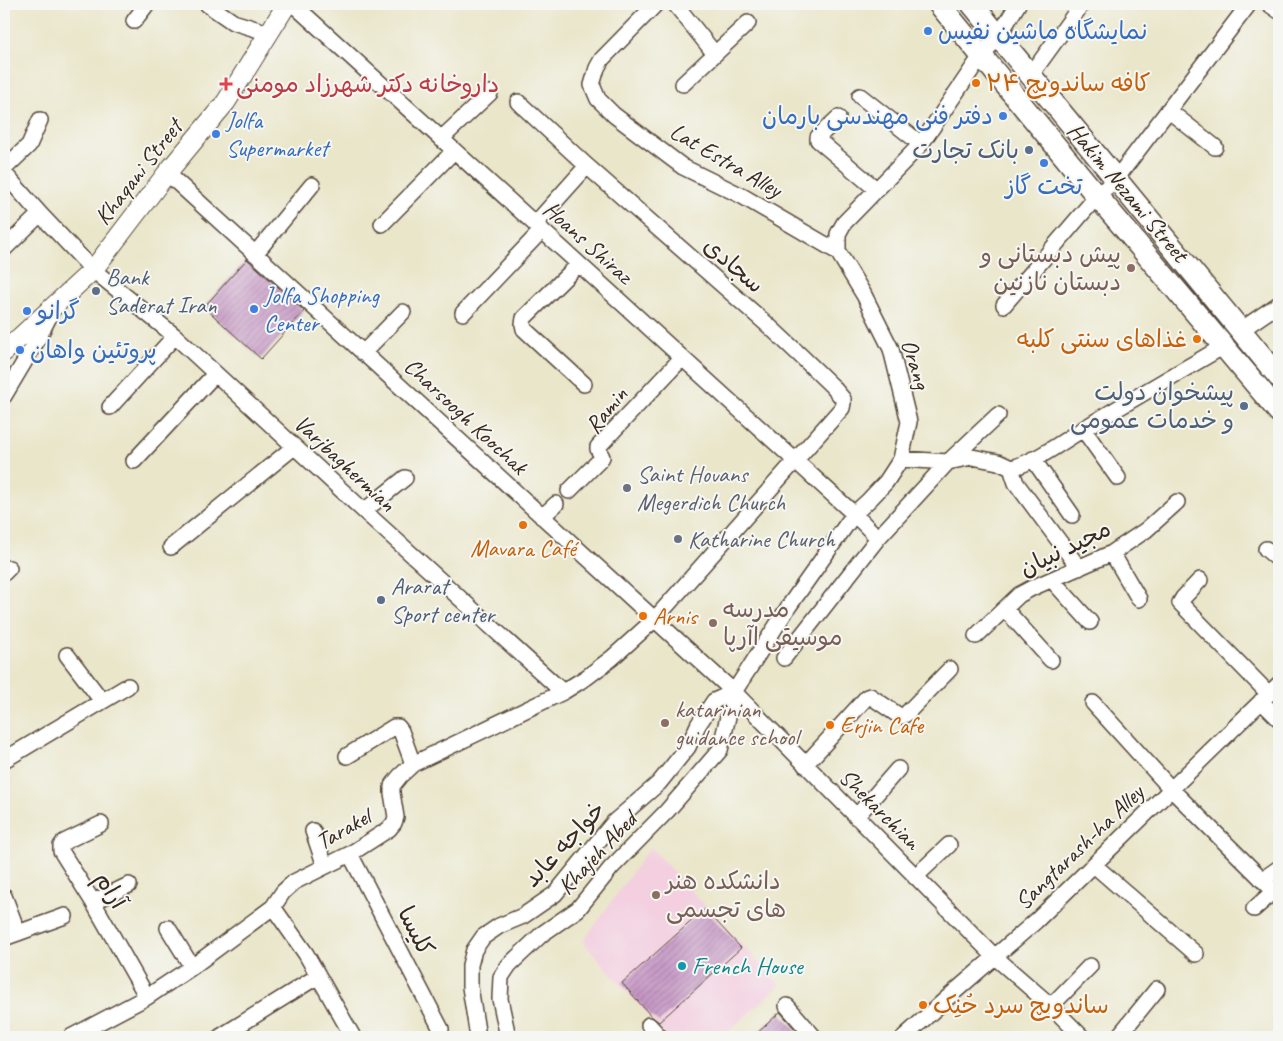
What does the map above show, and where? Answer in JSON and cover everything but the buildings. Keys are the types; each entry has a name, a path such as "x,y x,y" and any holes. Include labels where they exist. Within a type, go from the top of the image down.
{"main road":[{"name":"Hakim Nezami Street","path":"939,4 1097,196 1279,412"},
{"name":"Hakim Nezami Street","path":"972,4 1279,377"}],"street":[{"path":"134,21 147,4"},
{"name":"Khaqani Street","path":"4,352 93,270 167,173 226,102 288,4"},
{"name":"Hoans Shiraz","path":"293,4 854,514 878,538"},
{"name":"Lat Estra Alley","path":"656,4 602,59 592,85 598,99 614,115 683,167 742,196 838,252"},
{"path":"838,252 838,234 844,223 921,144 981,56 998,37 1018,4"},
{"path":"1030,76 1082,4"},
{"path":"1004,305 1097,196 1116,179 1248,4"},
{"path":"1268,4 1279,11"},
{"path":"212,5 233,22 269,32"},
{"path":"679,6 715,54"},
{"path":"683,84 748,23"},
{"path":"441,139 490,93"},
{"path":"860,96 921,144"},
{"name":"سجادی","path":"518,102 587,166 775,332 832,386 843,399 843,403"},
{"path":"1168,110 1215,147"},
{"path":"838,118 818,137 818,140 877,190"},
{"path":"4,168 29,145 40,120"},
{"path":"382,224 454,151"},
{"path":"463,313 538,227 587,166"},
{"name":"Varjbaghermian","path":"4,173 93,270 175,336 563,692"},
{"name":"Charsoogh Koochak","path":"167,173 734,692"},
{"path":"256,254 312,186"},
{"path":"4,249 40,214"},
{"name":"Orang","path":"734,692 789,606 854,514 886,482 901,459 909,422 890,349 864,295 838,252"},
{"path":"578,264 524,318 523,324 524,329 584,384"},
{"path":"1241,330 1279,304"},
{"path":"4,396 35,344 53,307"},
{"path":"363,353 403,312"},
{"path":"110,407 175,336"},
{"path":"901,459 948,462 972,457 998,462 1011,468 1020,466 1224,346"},
{"name":"Ramin","path":"569,491 602,457 598,447 682,358"},
{"path":"134,461 216,374"},
{"name":"Tarakel","path":"73,1037 147,998 273,907 288,886 350,854 389,829 396,817 392,786 414,764 563,692 612,658 654,620 842,408 843,403"},
{"path":"784,658 878,538 948,462 998,415"},
{"path":"1083,429 1118,478"},
{"path":"171,547 294,447"},
{"path":"1034,459 1072,514"},
{"path":"1011,468 1016,483 1079,568"},
{"path":"364,511 405,478"},
{"name":"مجید نبیان","path":"976,636 1019,595 1112,553 1146,530 1177,502"},
{"path":"542,517 556,504"},
{"path":"1266,550 1279,560"},
{"path":"1112,553 1139,599"},
{"path":"1052,580 1090,622"},
{"path":"1200,580 1180,603 1269,693 1279,719"},
{"path":"1005,609 1051,660"},
{"path":"67,655 102,701"},
{"path":"804,765 867,697 870,696 902,716 950,669"},
{"path":"4,760 128,686"},
{"name":"Shekarchian","path":"734,692 995,957 1051,1006 1082,1037"},
{"name":"خواجه عابد","path":"478,1037 470,987 470,965 474,950 482,938 499,926 523,916 554,894 614,822 659,783 688,747 698,725 714,701 734,692"},
{"name":"Khajeh Abed","path":"508,1037 500,999 501,977 509,965 542,934 578,909 611,868 667,811 720,750 734,692"},
{"name":"Sangtarash-ha Alley","path":"904,1037 1036,921 1269,693"},
{"path":"1093,703 1172,790 1276,894 1254,909"},
{"path":"347,756 394,727 401,731 414,764"},
{"path":"856,817 898,768"},
{"name":"آرام","path":"101,824 64,842 61,846 61,851 93,902 147,998"},
{"path":"313,831 325,866"},
{"path":"915,877 949,845"},
{"name":"کلیسا","path":"350,854 441,1029"},
{"path":"1094,865 1196,954"},
{"path":"1262,880 1279,868"},
{"path":"93,902 128,885"},
{"path":"4,896 18,933"},
{"path":"273,907 306,954 353,1037"},
{"path":"4,938 65,916"},
{"path":"168,928 192,967"},
{"path":"1051,1006 1090,966"},
{"path":"220,1037 318,976"},
{"path":"1118,1037 1157,989"},
{"path":"788,1006 814,1037"},
{"path":"649,1024 660,1037"}],"shaded area":[{"name":"دانشکده هنر های تجسمی","path":"650,847 780,985 722,1037 667,1037 583,942"}],"place":[{"name":"نمایشگاه ماشین نفیس","path":"928,31"},
{"name":"کافه ساندویچ ۲۴","path":"976,83"},
{"name":"داروخانه دکتر شهرزاد مومنی","path":"226,84"},
{"name":"دفتر فنی مهندسی بارمان","path":"1003,116"},
{"name":"Jolfa Supermarket","path":"216,134"},
{"name":"بانک تجارت","path":"1029,150"},
{"name":"تخت گاز","path":"1044,163"},
{"name":"پیش دبستانی و دبستان نازنین","path":"1131,268"},
{"name":"Bank Saderat Iran","path":"96,291"},
{"name":"Jolfa Shopping Center","path":"254,309"},
{"name":"گرانو","path":"27,311"},
{"name":"غذاهای سنتی کلبه","path":"1197,339"},
{"name":"پروتئین واهان","path":"20,350"},
{"name":"پیشخوان دولت و خدمات عمومی","path":"1244,406"},
{"name":"Saint Hovans Megerdich Church","path":"627,488"},
{"name":"Mavara Café","path":"523,525"},
{"name":"Katharine Church","path":"678,539"},
{"name":"Ararat Sport center","path":"381,600"},
{"name":"Arnis","path":"643,616"},
{"name":"مدرسه موسیقی اآرپا","path":"713,623"},
{"name":"katarinian guidance school","path":"665,723"},
{"name":"Erjin Cafe","path":"830,725"},
{"name":"دانشکده هنر های تجسمی","path":"656,895"},
{"name":"French House","path":"682,966"},
{"name":"ساندویچ سرد حُنِک","path":"923,1005"}]}
